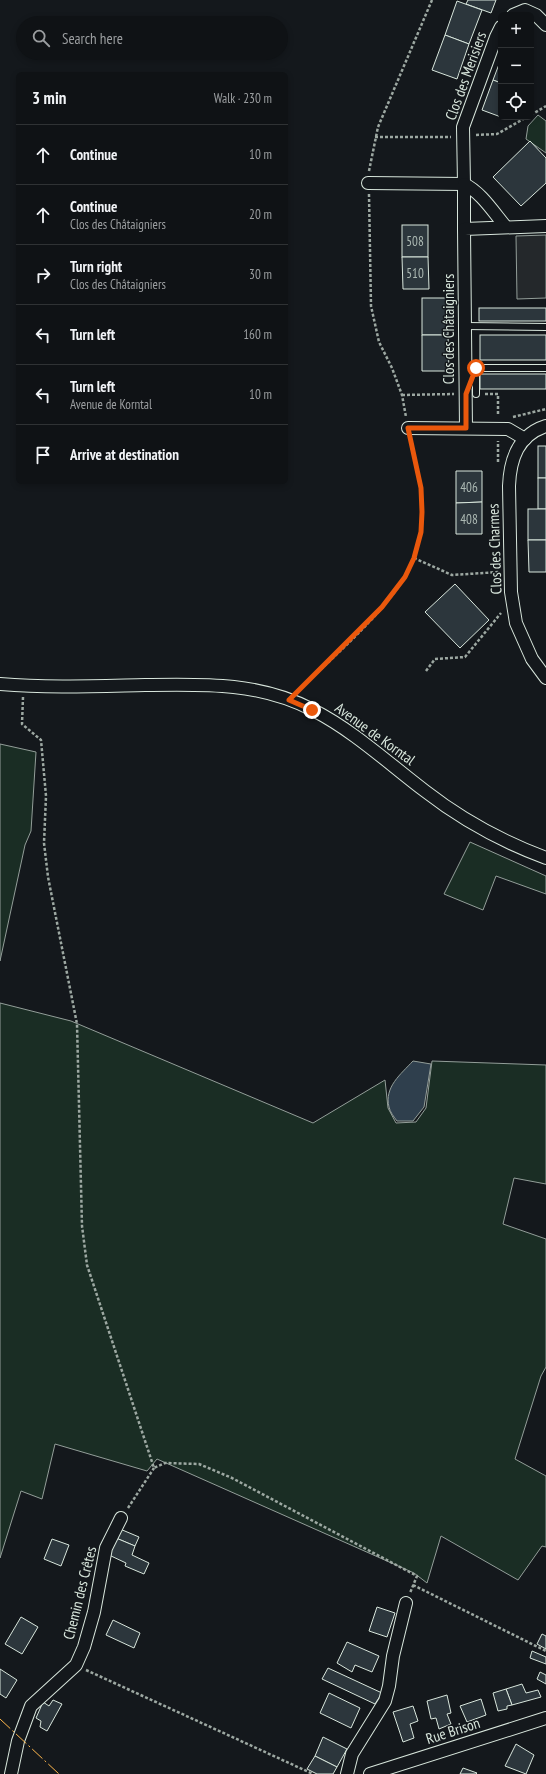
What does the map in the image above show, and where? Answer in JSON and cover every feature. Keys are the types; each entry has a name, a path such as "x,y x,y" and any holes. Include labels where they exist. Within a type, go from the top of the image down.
{"street":[{"path":"520,12 525,10 529,12"},
{"path":"534,14 546,25"},
{"name":"Clos des Merisiers","path":"464,184 463,127 498,34"},
{"path":"368,183 464,184 485,202 506,227"},
{"name":"Clos des Châtaigniers","path":"464,184 465,326 471,394 466,428"},
{"path":"464,229 546,226"},
{"path":"408,428 466,428 498,424 525,439"},
{"name":"Clos des Charmes","path":"546,426 525,439 518,446 510,471 511,592 516,624 532,660 546,678"},
{"name":"Avenue de Korntal","path":"0,684 24,686 206,684 242,687 265,692 312,710 349,731 426,792 469,822 546,858"},
{"name":"Chemin des Crêtes","path":"11,1774 18,1741 31,1706 76,1666 84,1647 94,1612 106,1548 121,1518"},
{"path":"347,1774 352,1754 385,1701 393,1656 406,1603"},
{"name":"Rue Brison","path":"370,1774 546,1718"}],"lane":[{"path":"465,326 546,327"},
{"path":"471,394 476,368"},
{"path":"471,394 476,368"},
{"path":"476,368 546,368"}],"path":[{"path":"289,700 382,607 405,577 414,558 421,532 422,494 402,395 392,368 379,342 371,306 368,183 370,162 378,127 432,0"},
{"path":"534,113 546,106"},
{"path":"402,395 498,394 498,465"},
{"path":"498,424 546,409"},
{"path":"414,558 452,575 500,572 500,579"},
{"path":"426,671 435,659 466,657 501,615 501,608"},
{"path":"24,686 22,724 41,740 46,796 44,842 48,877 77,1024 82,1210 88,1265 154,1468"},
{"path":"121,1518 154,1468 165,1463 199,1464 232,1478 417,1576 406,1603"},
{"path":"413,1585 546,1651"},
{"path":"76,1666 313,1774"}],"green space":[{"path":"538,115 546,121 546,153 526,139 528,126"},
{"path":"0,744 36,752 31,831 25,845 0,961"},
{"path":"470,842 546,876 546,894 496,876 483,910 444,894"},
{"path":"0,1003 71,1021 313,1123 385,1080 388,1108 396,1123 416,1122 426,1108 432,1061 546,1065 546,1184 514,1178 503,1224 546,1239 546,1367 541,1376 515,1459 546,1476 546,1547 542,1546 518,1580 441,1536 427,1583 414,1573 157,1459 147,1471 55,1444 42,1499 21,1491 0,1558"}],"shaded area":[{"path":"546,235 546,298 517,299 516,236"}],"water":[{"path":"413,1061 431,1064 424,1107 413,1121 397,1121 390,1109 388,1100 389,1093 395,1081"}],"building":[{"path":"468,0 496,0 491,13 466,4"},
{"path":"457,1 482,10 469,44 445,35"},
{"path":"445,35 469,44 457,79 432,70"},
{"path":"498,67 498,82 493,80"},
{"path":"493,80 498,82 498,116 482,110"},
{"path":"530,141 546,158 546,183 521,206 493,177"},
{"path":"402,225 428,225 428,257 402,257"},
{"path":"402,257 428,257 429,289 403,289"},
{"path":"422,298 448,298 448,335 422,335"},
{"path":"479,308 546,308 546,321 479,321"},
{"path":"422,335 448,335 449,371 422,371"},
{"path":"480,335 546,335 546,360 480,360"},
{"path":"480,374 546,374 546,389 480,389"},
{"path":"538,446 546,446 546,478 538,478"},
{"path":"456,471 482,471 482,502 456,503"},
{"path":"538,478 546,478 546,509 538,509"},
{"path":"482,502 482,534 456,534 456,503"},
{"path":"528,509 546,509 546,540 528,540"},
{"path":"528,540 546,540 546,572 529,572"},
{"path":"455,584 489,620 460,648 425,612"},
{"path":"120,1529 139,1537 135,1546 116,1538"},
{"path":"116,1538 135,1546 132,1555 149,1563 144,1574 125,1566 126,1563 109,1555"},
{"path":"52,1539 69,1545 61,1566 44,1559"},
{"path":"377,1607 395,1613 387,1637 369,1631"},
{"path":"21,1617 38,1627 22,1654 5,1644"},
{"path":"113,1620 140,1633 134,1648 106,1635"},
{"path":"542,1634 546,1636 546,1649 537,1644"},
{"path":"347,1642 379,1656 372,1672 355,1665 352,1672 337,1663"},
{"path":"532,1651 546,1657 546,1664 530,1658"},
{"path":"328,1668 382,1693 375,1704 322,1679"},
{"path":"0,1669 17,1680 6,1698 0,1694"},
{"path":"540,1672 546,1675 546,1684 537,1679"},
{"path":"522,1684 526,1693 538,1690 541,1697 512,1705 506,1689"},
{"path":"506,1689 512,1705 507,1706 507,1709 498,1711 493,1693"},
{"path":"329,1693 360,1708 351,1728 320,1713"},
{"path":"447,1695 451,1713 447,1714 451,1724 439,1729 436,1718 431,1719 427,1701"},
{"path":"481,1699 486,1715 467,1722 460,1706"},
{"path":"53,1700 62,1704 47,1731 40,1727 41,1721 36,1718 43,1702 49,1706"},
{"path":"413,1706 418,1721 410,1724 414,1738 403,1742 393,1712"},
{"path":"323,1737 347,1749 337,1767 315,1756"},
{"path":"516,1744 534,1755 526,1774 505,1766"},
{"path":"315,1756 337,1767 333,1774 317,1774 307,1769"},
{"path":"463,1768 477,1773 460,1774"}],"power":[{"path":"0,1719 59,1774"}],"route":[{"path":"312,710 289,700 351,640 382,607 405,577 414,558 421,532 421,488 408,428 466,428 466,394 476,368"}]}
